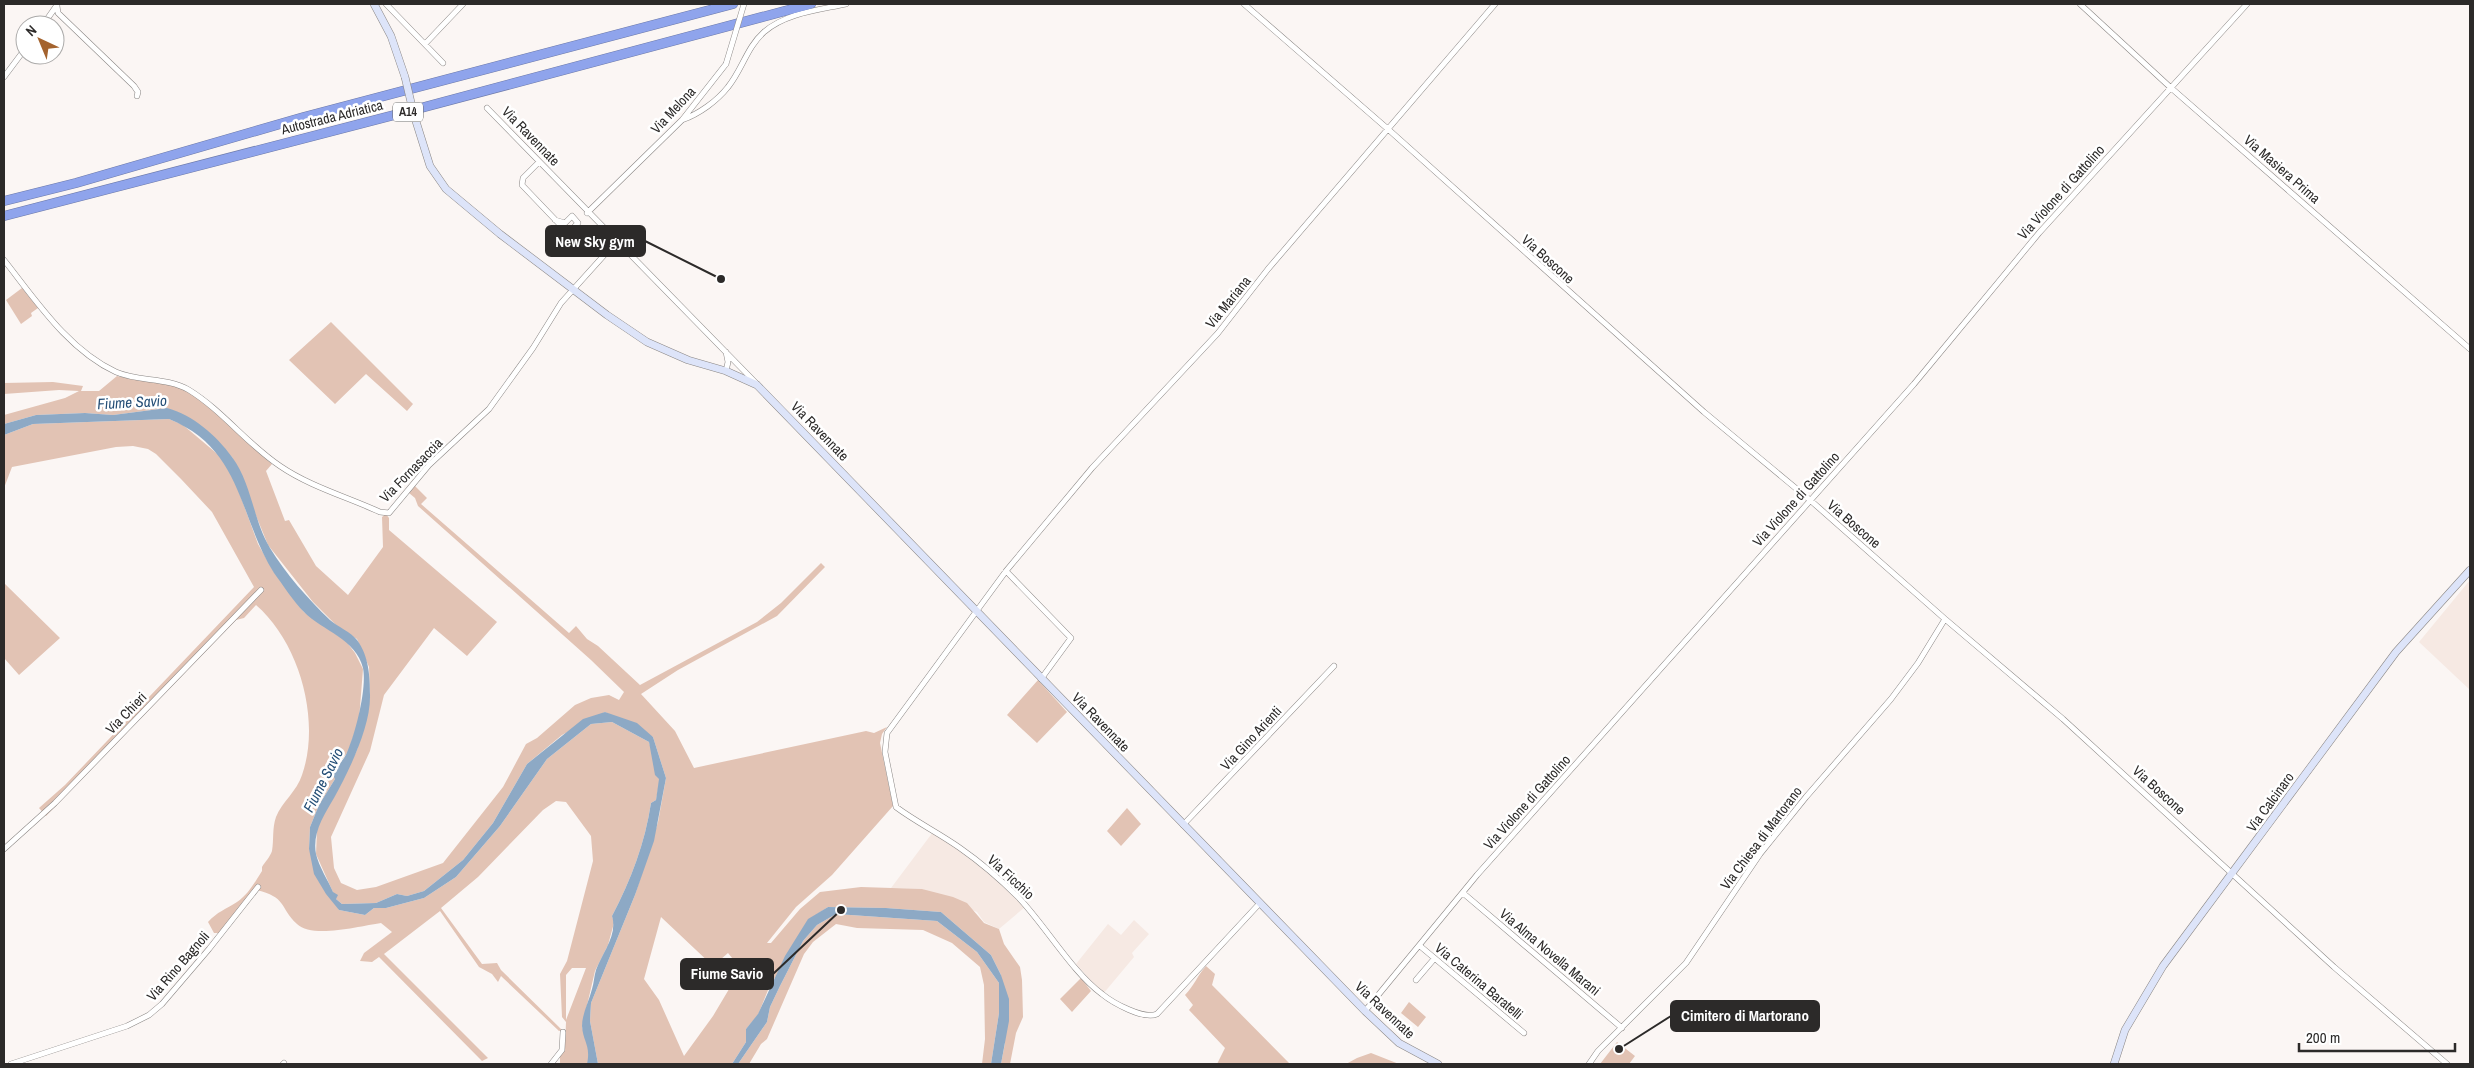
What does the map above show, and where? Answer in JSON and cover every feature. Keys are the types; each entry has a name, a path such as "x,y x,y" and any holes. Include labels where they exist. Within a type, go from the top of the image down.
{"highway":[{"name":"Autostrada Adriatica","path":"4,201 304,117 733,4"},
{"name":"Autostrada Adriatica","path":"4,216 410,111 811,4"}],"main road":[{"name":"Via Ravennate","path":"374,4 391,36 430,166 446,189 500,234 606,315 647,342 688,360 726,371 757,385 1365,1011 1399,1044 1438,1064"},
{"name":"Via Calcinaro","path":"2114,1064 2125,1030 2163,966 2234,873 2396,652 2470,570"}],"street":[{"path":"386,4 444,63"},
{"path":"425,44 463,4"},
{"name":"Via Melona","path":"587,213 682,120 726,64 744,4"},
{"path":"682,120 697,115 728,87 748,52 763,33 779,21 846,4"},
{"name":"Via Boscone","path":"1244,4 1389,130 1674,386 1759,460 1810,500 1945,620 2063,719 2234,873 2334,967 2446,1064"},
{"name":"Via Mariana","path":"976,612 1006,572 1092,468 1218,333 1268,269 1495,4"},
{"name":"Via Masiera Prima","path":"2080,4 2170,87 2470,349"},
{"name":"Via Violone di Gattolino","path":"1365,1011 1463,892 1914,384 2027,246 2247,4"},
{"path":"58,5 58,12 134,86 138,92 137,96"},
{"path":"4,77 15,62"},
{"name":"Via Ravennate","path":"487,108 587,213 757,385"},
{"path":"539,162 523,178 522,185 555,220"},
{"name":"Via Fornasaccia","path":"4,260 45,312 76,344 115,371 135,377 167,382 188,390 206,402 281,467 380,512 389,513 429,466 489,409 573,288 616,242"},
{"path":"725,352 728,362 726,371"},
{"path":"1006,572 1071,638 1041,679"},
{"name":"Via Chieri","path":"4,849 55,804 261,590"},
{"name":"Via Ficchio","path":"976,612 887,733 885,752 896,807 959,847 1004,883 1046,928 1085,978 1101,994 1148,1016 1157,1014 1165,1007 1260,903"},
{"name":"Via Chiesa di Martorano","path":"1589,1064 1598,1051 1686,963 1760,854 1806,797 1891,699 1918,663 1945,620"},
{"name":"Via Gino Arienti","path":"1184,825 1334,666"},
{"name":"Via Rino Bagnoli","path":"12,1064 127,1026 149,1016 162,1004 203,956 258,886"},
{"name":"Via Alma Novella Marani","path":"1463,892 1622,1028"},
{"name":"Via Caterina Baratelli","path":"1420,946 1524,1033"},
{"path":"1416,980 1434,959"},
{"path":"551,1064 562,1050 563,1032"}],"shaded area":[{"path":"22,288 38,308 31,313 32,316 21,324 6,300"},
{"path":"331,322 413,404 407,411 366,374 335,404 289,360"},
{"path":"117,376 174,386 204,402 272,464 266,471 285,521 289,520 316,566 348,595 383,547 382,517 386,514 389,518 389,530 497,622 467,656 434,628 384,695 370,751 331,837 334,868 341,883 357,890 376,887 443,863 503,787 526,744 537,738 575,705 591,698 609,695 619,700 624,692 591,660 418,506 415,498 409,493 415,486 427,498 421,504 569,633 576,626 587,639 598,646 640,685 757,622 781,603 821,563 825,567 777,616 678,670 641,694 675,731 694,768 866,731 874,733 887,727 882,734 880,743 893,806 832,875 796,907 767,943 771,943 800,909 820,892 861,887 922,889 953,897 967,903 984,923 999,929 1004,944 1020,967 1023,1017 1016,1033 1010,1064 1001,1064 1005,1043 1001,975 991,955 941,912 886,908 828,907 808,920 768,990 758,1015 746,1029 746,1042 732,1064 598,1064 590,1021 591,1003 635,895 658,822 666,778 653,737 605,712 562,735 527,764 493,823 463,860 424,891 407,896 397,894 376,903 342,904 336,899 316,854 317,830 321,817 334,797 357,750 370,697 369,667 357,639 340,629 313,602 268,545 232,457 167,408 113,415 85,413 36,415 4,424 4,415 65,398 79,391 59,390 4,394 4,383 53,382 83,386 81,391 99,391","holes":["661,917 713,966 728,953 741,969 713,1016 684,1056 659,1000 644,979"]},
{"path":"169,419 183,425 221,457 235,481 258,544 274,572 304,612 346,641 355,653 363,669 359,720 348,752 338,764 335,779 319,805 310,827 309,849 339,910 365,915 374,908 386,908 424,898 456,877 500,826 547,759 591,724 612,722 649,742 660,779 656,800 651,803 636,861 612,916 614,923 608,945 595,971 582,1027 590,1052 588,1064 560,1064 560,1056 565,1047 566,1022 562,1017 560,974 567,961 593,861 591,836 566,802 556,801 543,810 478,877 441,908 482,964 497,963 501,970 562,1030 559,1031 501,976 498,982 492,974 479,967 440,911 384,954 488,1058 482,1061 379,957 372,962 360,961 364,953 392,932 381,923 337,930 314,931 297,924 278,899 256,890 224,933 214,933 208,922 218,913 245,896 262,871 262,867 272,851 276,817 300,781 307,754 309,731 303,684 295,661 284,640 271,621 256,605 244,618 236,620 46,816 39,808 65,785 254,587 212,512 156,454 148,449 133,446 116,447 12,467 4,488 4,435 33,424","holes":["572,968 586,968 566,1020 566,975"]},
{"path":"2470,580 2470,690 2419,642"},
{"path":"4,583 60,638 19,675 4,658"},
{"path":"1038,680 1067,712 1037,743 1007,715"},
{"path":"1127,808 1141,824 1121,846 1107,831"},
{"path":"933,832 979,863 1025,907 999,929 984,922 977,912 922,889 891,888"},
{"path":"836,914 937,921 977,952 999,983 999,1013 991,1064 982,1064 985,1039 984,985 980,967 952,943 923,930 857,928 836,924 813,942 804,954 767,1039 761,1044 749,1064 738,1064 767,1022 770,1007 803,941 817,925"},
{"path":"1134,920 1149,934 1132,953 1134,957 1103,994 1076,964 1108,924 1121,935"},
{"path":"1206,966 1215,974 1212,985 1290,1064 1217,1064 1225,1048 1189,1010 1193,1005 1185,995"},
{"path":"1081,978 1091,991 1072,1012 1060,999"},
{"path":"1409,1002 1426,1017 1418,1027 1401,1013"},
{"path":"1617,1042 1635,1056 1629,1064 1600,1064"},
{"path":"1371,1053 1399,1064 1346,1064"}],"water":[{"path":"167,408 195,421 226,449 239,468 264,537 276,558 314,604 330,620 357,640 364,653 370,681 367,720 352,762 317,832 315,846 319,864 333,892 338,895 336,899 342,904 376,903 397,894 407,896 424,891 463,860 493,823 527,764 583,719 605,712 637,723 653,737 666,778 654,841 635,895 591,1003 590,1021 598,1064 587,1064 588,1052 582,1021 593,987 596,970 613,930 612,916 636,861 651,803 656,800 659,779 655,775 649,742 612,722 591,724 547,759 500,826 456,877 424,898 386,908 374,908 365,915 339,910 326,894 314,874 309,849 310,827 319,805 335,779 333,775 351,742 362,698 363,668 354,650 304,612 274,573 262,551 236,486 225,466 212,448 193,432 169,419 33,424 4,435 4,424 36,415 85,413 113,415"},
{"path":"828,907 886,908 941,912 991,955 1001,975 1009,999 1009,1021 1001,1064 991,1064 999,1013 999,983 977,952 937,921 836,914 817,925 803,941 770,1007 767,1022 738,1064 732,1064 746,1042 746,1029 758,1014 785,956 808,919"}],"place":[{"name":"New Sky gym","path":"721,279"},
{"name":"Fiume Savio","path":"841,910"},
{"name":"Cimitero di Martorano","path":"1619,1049"}]}
